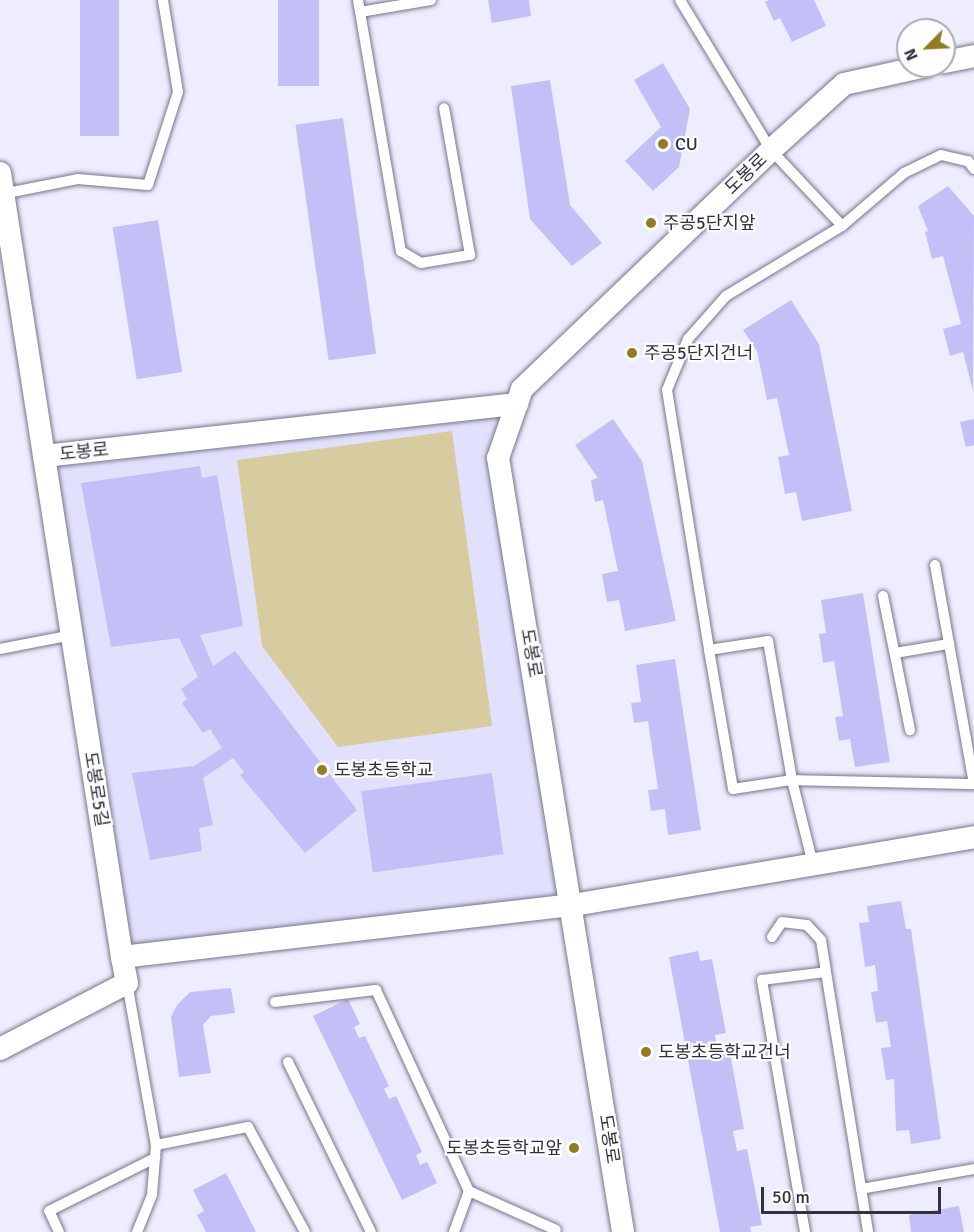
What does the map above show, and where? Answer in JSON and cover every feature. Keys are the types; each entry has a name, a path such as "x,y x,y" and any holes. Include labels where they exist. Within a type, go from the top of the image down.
{"street":[{"path":"956,60 974,56"},
{"name":"도봉로","path":"623,1232 573,905 498,458 522,389 771,150 844,84 896,73"},
{"name":"도봉로5길","path":"1,187 127,983"},
{"name":"도봉로","path":"44,456 517,404"},
{"path":"122,957 573,905 974,837"},
{"path":"0,1049 127,983"}],"lane":[{"path":"1,187 78,179 148,185 178,92 163,0"},
{"path":"358,0 401,251 422,263 470,255 444,108"},
{"path":"360,12 430,0"},
{"path":"680,0 771,150 842,226"},
{"path":"935,565 974,784 792,780 733,789 667,390 688,339 726,296 842,226 904,173 941,155 968,161 974,169"},
{"path":"883,596 910,730"},
{"path":"0,649 72,635"},
{"path":"709,650 768,641 792,780 813,864"},
{"path":"895,653 949,644"},
{"path":"772,937 782,922 807,925 821,940 868,1232"},
{"path":"805,1232 762,980 826,972"},
{"path":"127,983 156,1145 152,1195 137,1232"},
{"path":"275,1002 376,990 469,1191 556,1230"},
{"path":"288,1062 371,1232"},
{"path":"156,1145 248,1127 304,1232"},
{"path":"59,1232 49,1211 154,1158"},
{"path":"861,1189 974,1169"},
{"path":"454,1232 469,1191"}],"shaded area":[{"name":"도봉초등학교","path":"517,404 498,458 573,905 122,957 44,456"},
{"path":"452,431 492,726 338,747 262,646 237,460"}],"building":[{"path":"80,0 119,0 119,136 80,136"},
{"path":"278,0 319,0 319,86 278,86"},
{"path":"488,0 529,0 531,16 492,23"},
{"path":"769,0 814,0 826,26 792,42 780,18 774,21 765,2"},
{"name":"CU","path":"663,63 690,109 679,167 653,191 625,161 661,127 634,80"},
{"path":"550,80 570,205 602,243 572,266 530,219 511,86"},
{"path":"343,118 376,354 329,360 295,125"},
{"path":"948,186 974,216 973,391 963,352 950,356 943,329 961,324 943,256 932,259 925,232 928,231 918,206"},
{"path":"158,220 182,372 137,379 113,227"},
{"path":"791,300 819,344 852,511 802,521 796,492 785,494 778,457 789,455 777,398 767,400 757,351 743,330"},
{"path":"613,419 642,461 676,621 625,631 619,600 607,602 602,574 618,571 603,500 595,502 591,480 598,478 575,445"},
{"path":"974,419 974,445 966,447 960,422"},
{"name":"도봉초등학교","path":"200,466 202,478 217,475 243,626 200,635 213,666 235,651 357,810 305,853 240,775 244,772 233,758 203,778 213,825 199,828 202,851 150,860 132,773 194,766 222,748 210,729 203,733 182,703 187,699 181,689 198,677 179,638 111,647 81,483"},
{"path":"863,593 890,762 855,767 850,739 839,741 835,717 843,716 834,661 823,663 819,634 826,633 821,600"},
{"path":"675,659 701,830 668,835 665,809 651,811 648,790 658,789 648,721 634,723 631,703 641,702 636,665"},
{"path":"492,773 503,854 373,873 361,791"},
{"path":"901,901 906,929 911,929 941,1139 911,1144 909,1130 896,1131 894,1079 886,1080 881,1048 891,1047 887,1021 876,1023 871,992 878,991 875,965 865,967 859,923 869,922 867,906"},
{"path":"698,951 700,961 712,959 726,1033 715,1035 719,1056 730,1053 744,1129 733,1131 737,1151 747,1149 762,1225 750,1227 751,1232 720,1232 669,957"},
{"path":"231,988 235,1013 211,1016 203,1025 211,1073 179,1077 171,1017 177,1005 190,992"},
{"path":"348,999 360,1024 354,1027 359,1038 365,1036 389,1086 384,1089 389,1099 396,1096 422,1152 416,1155 420,1165 427,1162 437,1183 402,1200 313,1016"},
{"path":"226,1173 256,1232 206,1232 197,1215 204,1211 193,1190"},
{"path":"959,1206 964,1232 911,1232 909,1215"}],"place":[{"name":"CU","path":"663,144"},
{"name":"주공5단지앞","path":"651,223"},
{"name":"주공5단지건너","path":"632,353"},
{"name":"도봉초등학교","path":"322,770"},
{"name":"도봉초등학교건너","path":"646,1052"},
{"name":"도봉초등학교앞","path":"574,1148"}]}
